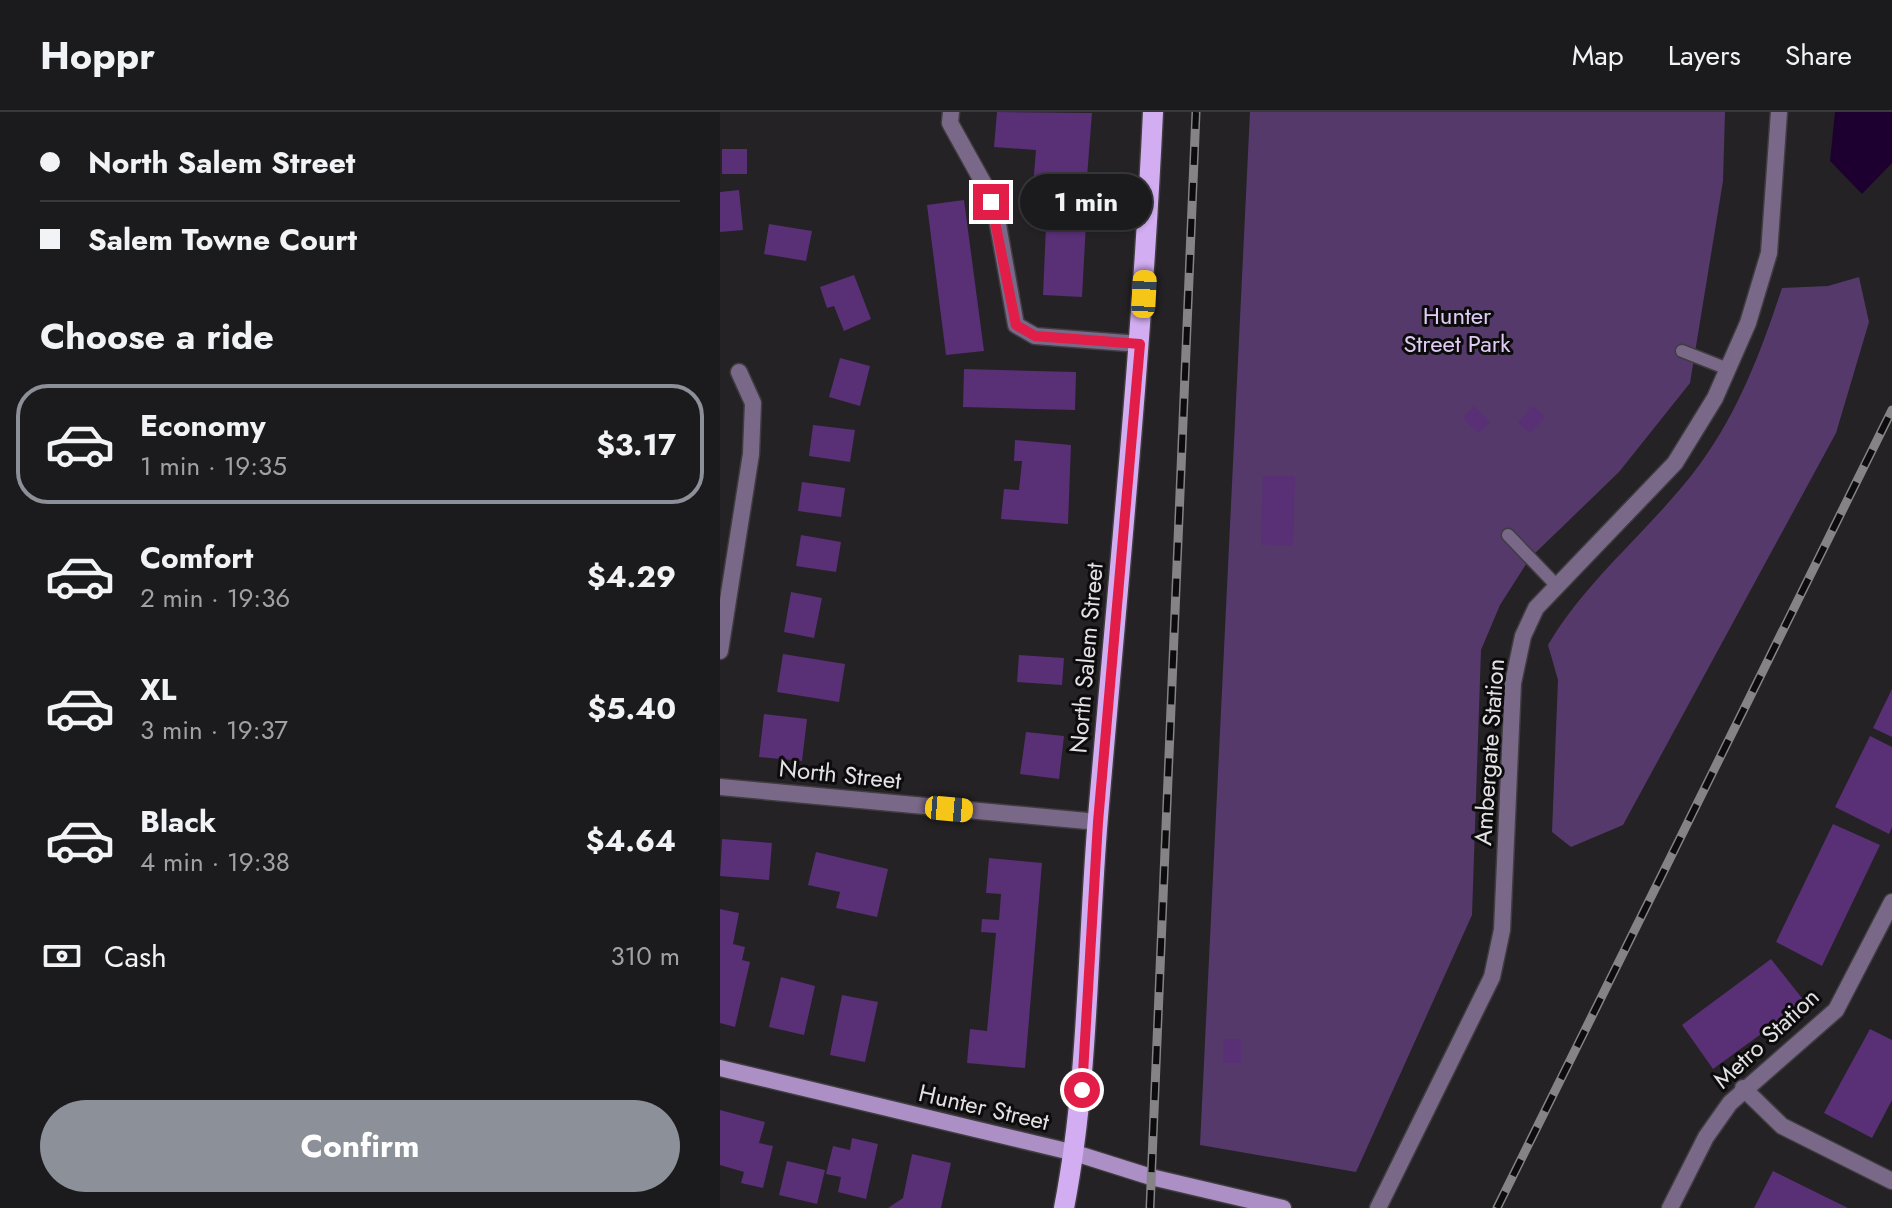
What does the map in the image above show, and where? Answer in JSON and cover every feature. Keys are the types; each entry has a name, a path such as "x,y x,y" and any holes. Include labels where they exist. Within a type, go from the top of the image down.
{"main road":[{"name":"North Salem Street","path":"1064,1208 1075,1153 1098,822 1140,344 1153,112"}],"street":[{"path":"951,112 950,123 985,186 997,219 1016,325 1035,336 1140,344"},
{"name":"Ambergate Station","path":"1378,1208 1492,977 1502,930 1513,683 1523,636 1536,608 1675,463 1715,398 1748,323 1769,253 1779,112"},
{"path":"720,651 751,454 753,403 739,372"},
{"name":"North Street","path":"720,787 1098,822"},
{"name":"Metro Station","path":"1670,1208 1706,1137 1743,1088 1807,1039 1836,1010 1892,902"},
{"name":"Hunter Street","path":"720,1068 1075,1153 1151,1177 1283,1208"},
{"path":"1743,1088 1782,1126 1892,1181"}],"lane":[{"path":"1682,351 1728,369"},
{"path":"1508,535 1557,586"}],"green space":[{"name":"Hunter Street Park","path":"1250,112 1725,112 1723,181 1690,383 1619,472 1530,558 1500,605 1481,650 1472,915 1356,1172 1200,1145"},
{"path":"1859,277 1869,322 1836,433 1623,825 1571,847 1552,832 1558,680 1548,645 1582,597 1682,487 1714,444 1748,379 1782,288 1828,286"}],"shaded area":[{"path":"1835,112 1892,112 1892,163 1862,194 1830,161"}],"building":[{"path":"997,112 1092,113 1086,190 1033,186 1036,150 994,147"},
{"path":"722,149 747,149 747,174 722,174"},
{"path":"739,190 743,230 720,232 720,192"},
{"path":"964,200 984,351 946,355 927,205"},
{"path":"1047,203 1087,204 1082,297 1043,295"},
{"path":"769,224 812,231 806,261 764,254"},
{"path":"854,275 871,319 844,331 834,306 827,308 820,287"},
{"path":"840,358 870,366 860,406 829,397"},
{"path":"964,369 1076,372 1075,410 963,407"},
{"path":"1474,406 1490,422 1479,433 1463,418"},
{"path":"1533,406 1545,417 1530,433 1518,422"},
{"path":"813,425 855,430 850,462 809,456"},
{"path":"1015,440 1071,445 1068,524 1001,519 1004,489 1019,490 1022,461 1014,461"},
{"path":"1263,476 1295,476 1293,546 1261,545"},
{"path":"802,482 845,488 841,517 798,511"},
{"path":"801,535 841,542 836,572 796,566"},
{"path":"791,592 822,598 814,638 784,632"},
{"path":"783,654 845,664 839,702 777,692"},
{"path":"1019,655 1064,658 1062,685 1017,682"},
{"path":"1892,689 1892,737 1873,728"},
{"path":"764,714 807,719 802,761 759,757"},
{"path":"1026,732 1064,736 1059,779 1020,774"},
{"path":"1870,736 1892,747 1892,827 1889,834 1835,807"},
{"path":"1833,824 1880,845 1822,966 1776,942"},
{"path":"722,839 772,843 769,880 720,876"},
{"path":"816,852 888,869 877,917 836,908 840,892 808,885"},
{"path":"989,858 1042,863 1025,1068 967,1063 970,1029 987,1031 996,933 981,932 982,919 999,920 1001,894 986,893"},
{"path":"720,909 739,913 733,944 745,947 742,960 750,962 735,1027 720,1023"},
{"path":"1771,959 1805,1002 1713,1069 1682,1025"},
{"path":"781,977 815,986 804,1035 769,1027"},
{"path":"842,995 878,1002 865,1062 830,1055"},
{"path":"1870,1029 1892,1040 1892,1100 1872,1138 1824,1113"},
{"path":"1223,1039 1241,1039 1241,1063 1223,1063"},
{"path":"720,1110 765,1122 759,1143 773,1146 763,1188 741,1183 744,1172 720,1165"},
{"path":"852,1138 878,1144 866,1199 838,1192 841,1177 826,1174 833,1146 850,1150"},
{"path":"912,1154 951,1163 941,1208 888,1208 903,1198"},
{"path":"787,1161 825,1170 817,1204 779,1195"},
{"path":"1773,1171 1848,1208 1754,1208"}],"railway":[{"path":"1150,1208 1196,112"},
{"path":"1497,1208 1892,410"}],"route":[{"path":"991,202 997,219 1016,325 1035,336 1140,344 1098,822 1082,1090"}]}
